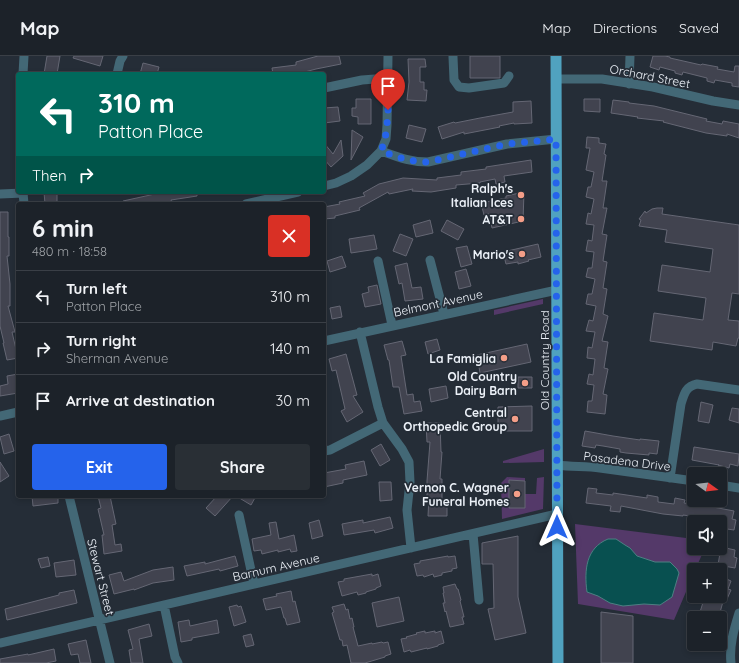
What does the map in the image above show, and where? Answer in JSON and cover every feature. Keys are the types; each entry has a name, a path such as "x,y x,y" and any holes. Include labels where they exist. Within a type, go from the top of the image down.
{"main road":[{"name":"Old Country Road","path":"556,56 558,663"}],"street":[{"path":"23,72 24,56"},
{"path":"117,72 123,56"},
{"path":"326,186 336,183 351,176 367,165 381,151 386,139 387,126 388,56"},
{"path":"453,56 454,80 459,87 469,88 504,83 509,76"},
{"path":"629,84 630,56"},
{"path":"326,88 362,80 388,78"},
{"name":"Orchard Street","path":"556,79 602,79 653,87 713,101 739,105"},
{"path":"381,151 406,160 428,162 507,144 556,139"},
{"path":"0,194 16,193"},
{"path":"255,202 289,194"},
{"path":"430,260 444,314"},
{"path":"378,261 392,325"},
{"name":"Belmont Avenue","path":"326,340 557,290"},
{"path":"360,332 371,382 383,423 402,449 409,462 410,482 407,510 411,548"},
{"path":"670,478 684,393 692,385 697,384 739,390"},
{"path":"0,416 16,412"},
{"path":"326,451 383,423"},
{"name":"Pasadena Drive","path":"557,465 572,467 587,466 687,481"},
{"path":"727,486 739,488"},
{"name":"Stewart Street","path":"69,498 110,663"},
{"name":"Barnum Avenue","path":"0,643 557,514"},
{"path":"239,515 254,584"},
{"path":"473,534 479,600"},
{"path":"164,605 175,657 178,663"},
{"path":"731,663 733,633 739,613"}],"shaded area":[{"path":"543,299 543,304 494,315 494,310"},
{"path":"544,449 544,462 503,463 503,461"},
{"path":"507,477 525,478 525,481 509,481 509,508 525,508 525,494 536,494 537,478 544,477 543,509 502,519 501,483"},
{"path":"575,524 687,538 687,555 702,555 698,563 687,563 687,589 674,620 578,604"},
{"path":"608,539 616,539 630,548 637,556 655,562 670,562 679,573 672,597 660,605 644,604 623,606 610,603 587,592 586,576 588,561 595,548"}],"building":[{"path":"47,56 60,56 57,72 44,72"},
{"path":"74,56 103,56 100,66 73,58"},
{"path":"318,56 339,56 341,64 305,72 273,72 272,68 296,65 296,62"},
{"path":"470,56 500,56 500,78 470,78"},
{"path":"653,56 665,56 701,65 718,67 717,69 734,72 735,66 739,66 739,87 732,86 732,83 715,80 714,83 707,81 707,78 683,72 682,75 675,73 675,71 660,67 659,70 650,67"},
{"path":"408,59 425,59 426,67 420,67 420,82 424,82 424,90 427,90 426,101 407,100 409,82"},
{"path":"143,63 159,67 158,72 141,72"},
{"path":"356,99 371,99 371,124 358,124 358,117 352,116 352,108 356,108"},
{"path":"584,99 600,99 600,112 584,111"},
{"path":"613,100 654,106 707,119 706,121 722,124 723,121 739,124 739,138 727,134 727,136 706,133 663,122 664,121 611,113"},
{"path":"531,101 532,123 514,123 464,134 464,132 442,139 438,127 454,122 513,112 513,102"},
{"path":"338,107 340,121 326,123 326,108"},
{"path":"409,125 426,129 422,142 406,138"},
{"path":"352,130 363,137 351,160"},
{"path":"587,137 599,138 599,143 606,144 602,181 607,181 603,208 607,208 602,234 607,235 603,261 607,262 603,288 607,289 603,314 608,316 602,341 608,342 604,368 608,369 603,394 607,395 605,414 587,412 588,401 592,401 594,385 587,384 589,374 593,375 595,359 587,358 588,347 592,348 595,332 586,331 589,320 593,321 596,306 586,304 588,294 592,294 595,279 586,277 588,268 592,268 594,252 586,251 588,240 592,241 594,225 586,224 588,213 591,214 594,199 586,197 588,187 591,187 594,172 586,170 590,148 586,148"},
{"path":"341,140 343,156 331,167 326,161 326,145 333,154"},
{"path":"531,160 532,172 504,176 505,182 496,184 495,179 480,183 456,185 456,188 431,192 412,191 413,189 389,194 388,192 359,208 360,210 335,216 335,218 326,219 326,207 365,196 363,193 379,184 403,178 437,180 437,178 461,175 461,172 486,169 486,167"},
{"path":"524,192 523,221 492,228 489,214 484,215 481,203 506,198 506,196"},
{"path":"44,194 57,194 57,202 45,202"},
{"path":"155,194 197,194 197,196 171,200 172,202 123,201"},
{"path":"657,208 663,208 662,214 739,225 739,294 732,293 728,320 739,321 739,338 736,346 713,342 712,350 650,341 654,313 703,320 706,298 658,291 662,265 710,272 713,249 665,242 667,230 639,226 641,220 639,219 645,211 646,213"},
{"path":"0,212 8,212 9,256 7,256 10,284 10,306 8,306 15,332 12,332 16,349 16,358 7,360 0,326"},
{"path":"430,220 433,233 416,237 413,225"},
{"path":"447,220 464,229 458,240 441,231"},
{"path":"400,234 413,239 406,256 393,251"},
{"path":"374,235 377,249 351,253 349,239"},
{"name":"Mario's","path":"538,244 541,257 518,264 518,262 506,264 503,252"},
{"path":"467,246 472,264 461,267 456,248"},
{"path":"342,256 346,267 330,272 327,261"},
{"path":"407,263 412,288 421,287 423,299 405,301 402,283 399,284 395,266"},
{"path":"466,269 471,286 459,289 455,272"},
{"path":"377,285 381,304 365,307 362,294 369,292 368,287"},
{"path":"340,306 342,317 332,319 330,308"},
{"path":"437,339 440,350 428,354 425,342"},
{"path":"402,341 406,355 401,356 407,395 413,394 414,402 420,401 422,411 404,414 399,387 393,387 389,360 384,345"},
{"name":"La Famiglia","path":"527,344 531,362 480,373 477,355"},
{"path":"346,354 357,395 353,396 363,412 347,422 341,411 345,409 336,370 332,371 329,359"},
{"path":"16,374 16,393 0,396 0,386 8,384 7,376"},
{"name":"Old Country Dairy Barn","path":"518,377 532,377 532,388 518,388"},
{"path":"446,386 448,398 431,402 429,389"},
{"path":"701,402 713,405 709,423 698,421"},
{"name":"Central Orthopedic Group","path":"532,406 532,431 498,431 498,407"},
{"path":"732,408 739,409 739,423 729,420"},
{"path":"426,423 440,423 442,452 440,479 442,479 442,503 447,503 447,516 428,516 429,497 427,497 427,481 430,442 427,442"},
{"path":"585,431 640,440 659,441 657,454 649,453 649,455 626,453 620,452 620,449 596,445 595,448 582,446"},
{"path":"9,434 14,451 4,454 0,437"},
{"path":"381,444 390,460 380,466 371,450"},
{"path":"694,447 739,454 738,466 730,464 729,468 692,460"},
{"path":"364,461 367,475 343,480 343,483 326,487 326,473 346,469 345,465"},
{"path":"0,462 9,476 0,482"},
{"name":"Vernon C. Wagner Funeral Homes","path":"509,480 525,481 525,508 509,508"},
{"path":"379,482 391,482 392,500 380,501"},
{"path":"588,488 597,489 596,493 613,495 613,493 647,498 647,495 658,497 658,502 674,504 675,498 685,500 684,503 687,503 687,507 713,507 734,511 732,519 736,520 734,530 727,529 727,515 683,516 663,514 621,506 620,512 610,511 611,506 586,503"},
{"path":"32,498 58,498 58,503 33,506"},
{"path":"98,498 110,498 116,524 112,525 115,545 121,544 122,551 104,554 102,535 104,535 98,509 101,508"},
{"path":"215,498 231,498 215,516 206,508"},
{"path":"239,498 255,498 251,505"},
{"path":"390,517 393,528 375,533 374,530 344,535 342,524 363,520 363,523"},
{"path":"319,520 323,536 312,539 309,523"},
{"path":"276,522 279,539 294,535 297,551 291,552 290,549 278,552 278,550 262,554 261,550 254,551 252,539 271,535 269,523"},
{"path":"518,536 518,597 526,633 495,640 488,609 494,608 493,564 482,564 482,543"},
{"path":"727,548 735,550 734,557 737,558 735,568 727,567 727,563 718,563 720,555 727,555"},
{"path":"235,556 238,566 220,571 219,569 187,576 184,566 205,562 205,564"},
{"path":"455,556 457,568 434,577 433,574 424,577 423,575 417,576 414,564 420,563 420,561"},
{"path":"48,557 50,566 41,568 38,559"},
{"path":"74,560 76,575 56,577 54,563"},
{"path":"173,567 174,580 153,583 134,590 114,594 109,575 121,572 124,581 153,570"},
{"path":"372,574 372,576 378,574 381,586 366,593 358,595 357,592 342,596 338,582 344,581 344,579"},
{"path":"727,579 731,581 728,589 731,590 727,599"},
{"path":"455,584 461,600 464,624 450,627 443,603 445,603 443,587"},
{"path":"74,590 77,603 7,620 5,609"},
{"path":"291,591 300,622 287,625 281,607 266,610 263,599 277,596 276,594"},
{"path":"399,597 404,621 377,627 372,603"},
{"path":"703,603 723,603 720,611 700,611"},
{"path":"344,604 346,610 348,609 350,619 352,618 358,646 388,642 391,654 365,663 351,663 347,645 343,646 342,640 340,640 332,613 334,612 332,607"},
{"path":"237,605 238,607 241,606 246,622 234,626 229,607"},
{"path":"601,612 633,616 633,663 601,663"},
{"path":"189,620 190,626 217,620 219,633 192,638 192,640 181,642 178,622"},
{"path":"149,624 152,636 139,639 143,663 131,663 129,650 133,649 128,630"},
{"path":"425,631 425,633 435,631 435,633 441,631 444,643 427,649 411,652 410,650 404,652 401,639"},
{"path":"251,634 254,645 246,647 243,636"},
{"path":"86,640 91,663 80,663 78,654 71,655 68,644"},
{"path":"54,649 56,661 46,663 0,663 0,659"}],"place":[{"name":"Ralph's Italian Ices","path":"521,195"},
{"name":"AT&T","path":"521,219"},
{"name":"Mario's","path":"522,254"},
{"name":"La Famiglia","path":"504,358"},
{"name":"Old Country Dairy Barn","path":"525,383"},
{"name":"Central Orthopedic Group","path":"515,419"},
{"name":"Vernon C. Wagner Funeral Homes","path":"517,494"}],"route":[{"path":"388,110 386,139 381,151 406,160 428,162 507,144 556,139 557,527"}]}
